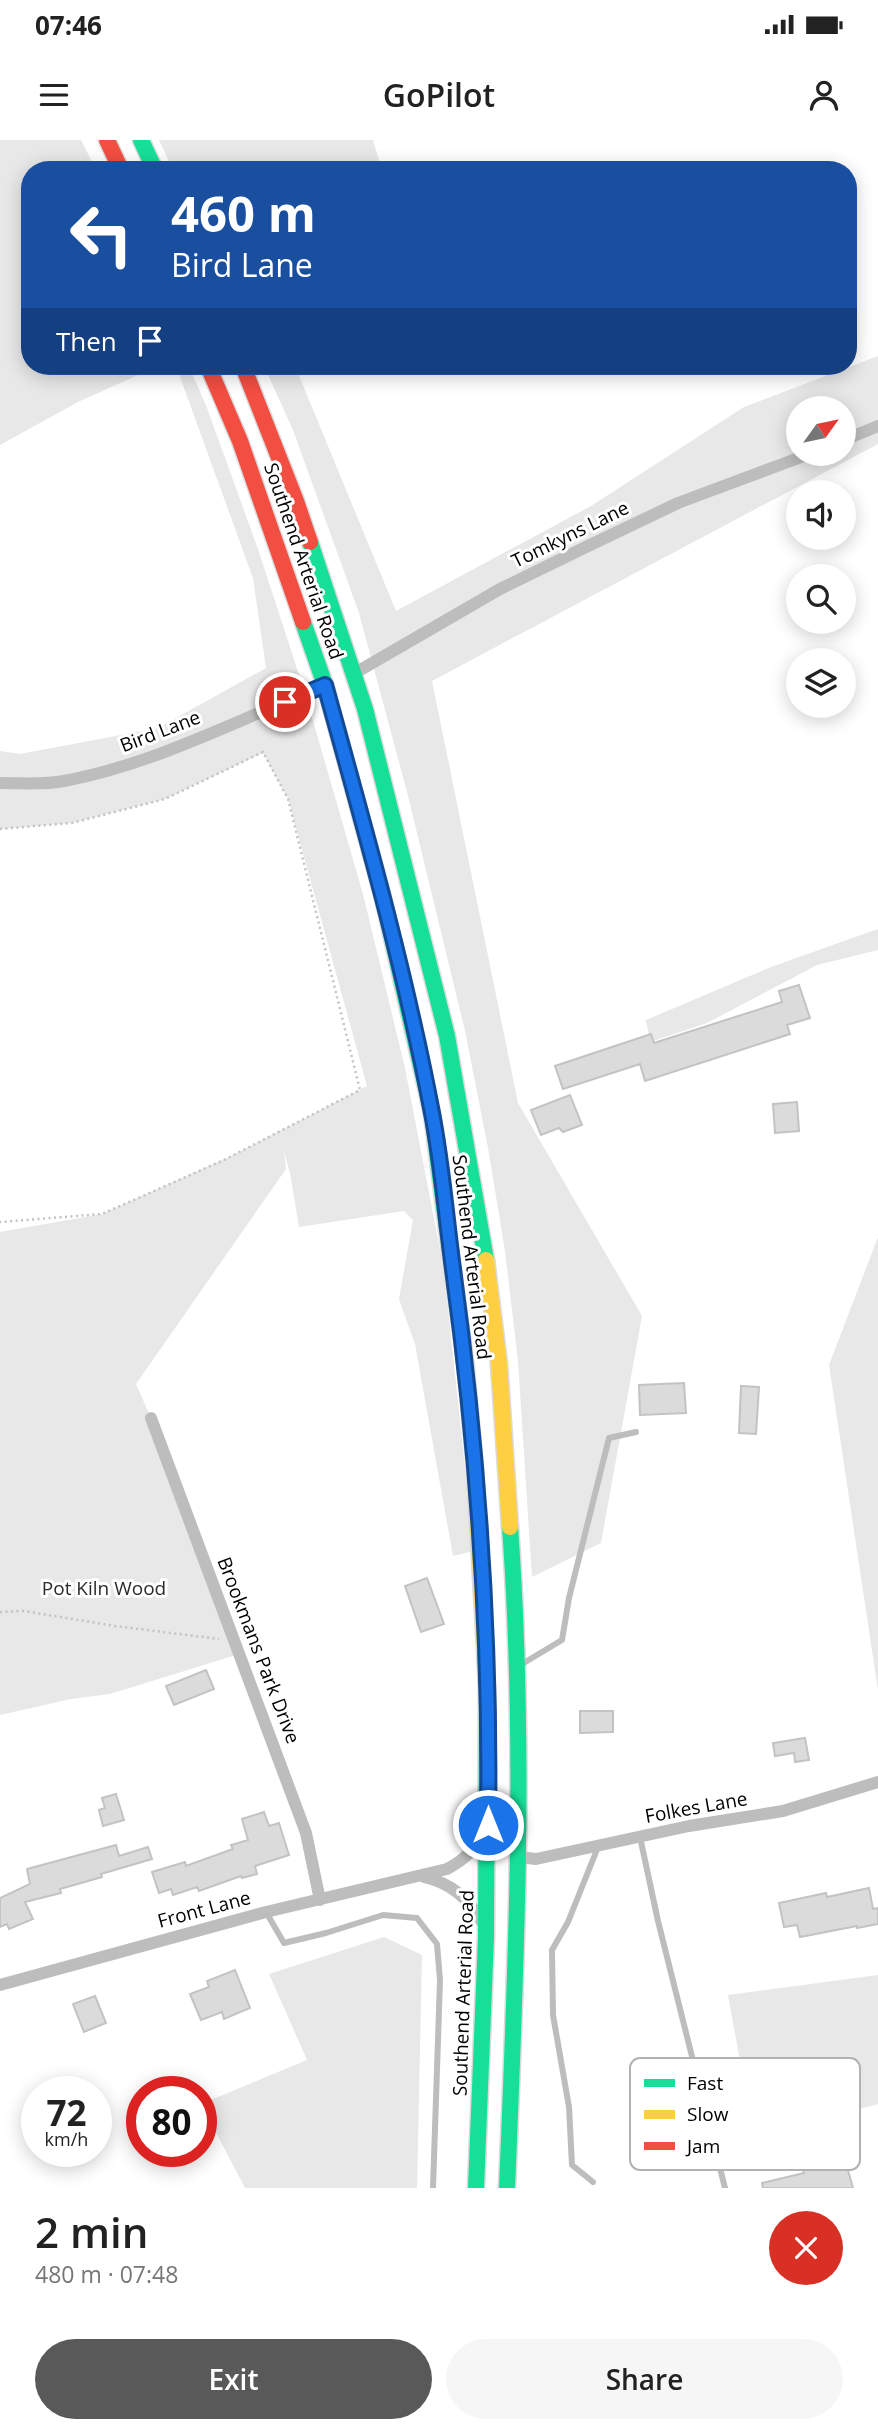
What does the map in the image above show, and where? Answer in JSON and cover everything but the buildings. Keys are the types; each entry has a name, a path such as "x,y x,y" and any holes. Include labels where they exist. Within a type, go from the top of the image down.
{"highway":[{"path":"107,140 117,161"},
{"path":"141,140 151,161"},
{"name":"Southend Arterial Road","path":"212,375 240,441 325,685 383,898 432,1114 465,1360 475,1469 487,1676 489,1798 476,2188"},
{"name":"Southend Arterial Road","path":"247,375 296,501 355,673 447,1036 473,1177 499,1364 514,1578 517,1666 519,1857 507,2188"}],"street":[{"path":"856,435 878,426"},
{"name":"Tomkyns Lane","path":"355,673 500,589 590,545 678,503 786,463"},
{"name":"Bird Lane","path":"0,783 61,782 113,769 202,737 325,685"},
{"name":"Brookmans Park Drive","path":"151,1418 306,1833 320,1900"},
{"name":"Folkes Lane","path":"519,1857 536,1859 783,1811 878,1782"},
{"name":"Front Lane","path":"0,1984 266,1912 420,1876 457,1864 473,1850 483,1831 489,1798"},
{"path":"420,1876 450,1886 463,1896 482,1922 486,1937"}],"lane":[{"path":"517,1666 562,1640 569,1598 609,1438 636,1432"},
{"path":"640,1837 692,2058"},
{"path":"593,2182 572,2165 569,2107 553,2015 552,1950 568,1922 599,1845"},
{"path":"266,1912 284,1943 383,1915 417,1918 437,1944 440,1980 433,2188"},
{"path":"720,2170 725,2188"}],"path":[{"path":"0,830 72,823 165,799 263,752 288,799 360,1090 224,1160 102,1214 0,1222"},
{"path":"0,1612 24,1611 235,1641"}],"green space":[{"path":"0,140 81,140 92,161 21,161 21,375 138,375 78,402 0,445"},
{"path":"159,140 373,140 379,161 169,161"},
{"path":"878,356 878,444 856,456 856,396 786,396 786,466 837,466 810,480 786,480 786,493 432,681 518,1103 642,1316 601,1543 532,1577 518,1361 505,1251 465,1031 408,796 359,613 293,430 268,375 299,375 396,611 591,506 744,407 828,375 857,375 857,364"},
{"name":"Pot Kiln Wood","path":"179,375 193,375 258,549 305,693 363,894 405,1068 444,1271 474,1551 453,1556 415,1344 399,1299 413,1220 404,1211 299,1227 284,1152 286,1169 136,1384 151,1418 236,1655 110,1694 71,1699 0,1715 0,1232 102,1214 231,1156 367,1086 288,799 263,753 165,799 72,823 0,829 0,751 20,754 158,728 266,668 253,578"},
{"path":"878,929 878,950 817,965 707,1023 650,1042 646,1020 771,967"},
{"path":"878,1237 878,1690 829,1365"},
{"path":"384,1937 422,1955 417,2188 245,2188 217,2135 217,2097 307,2060 269,1974"},
{"path":"878,1975 878,2104 860,2109 860,2058 739,2058 728,1995"}],"traffic: fast":[{"path":"141,140 151,161"},
{"path":"310,542 365,709 447,1036 486,1260"},
{"path":"303,622 325,685 383,898 432,1114 447,1229"},
{"path":"507,2188 518,1858 518,1693 510,1527"},
{"path":"476,2188 486,1937 485,1648"}],"traffic: slow":[{"path":"447,1229 465,1360 475,1469 485,1648"},
{"path":"486,1260 499,1364 510,1527"}],"traffic: jam":[{"path":"107,140 117,161"},
{"path":"212,375 240,441 303,622"},
{"path":"247,375 310,542"}],"route":[{"path":"285,702 325,685 383,898 432,1114 465,1360 475,1469 487,1690 488,1825"}]}
